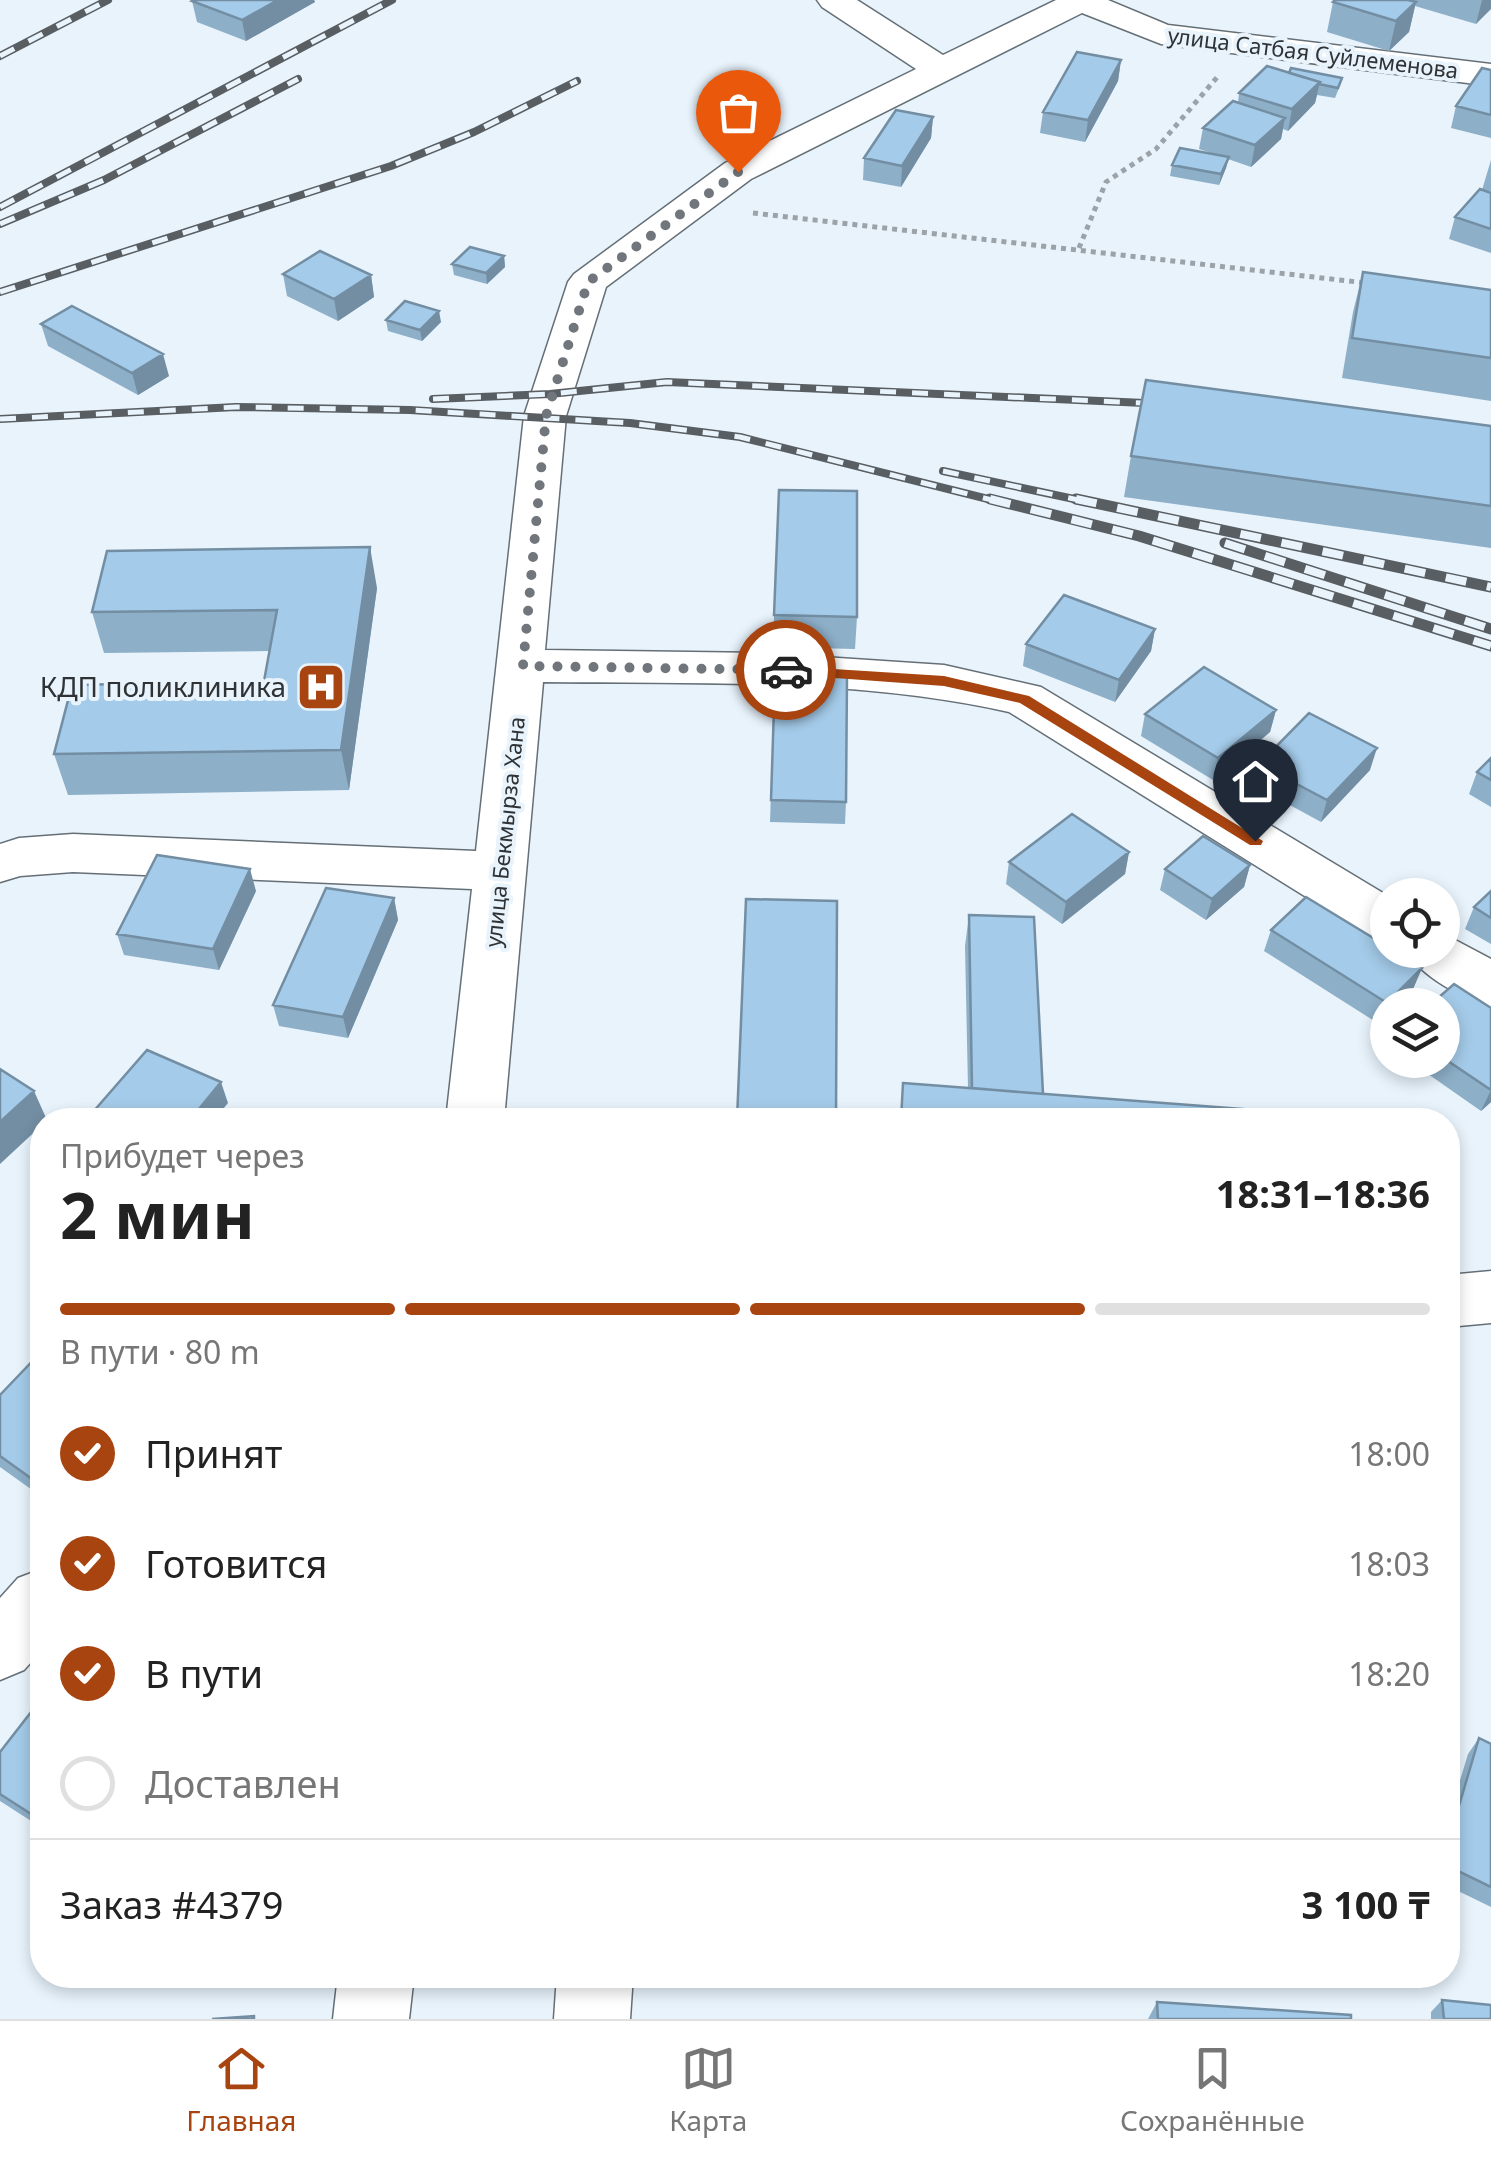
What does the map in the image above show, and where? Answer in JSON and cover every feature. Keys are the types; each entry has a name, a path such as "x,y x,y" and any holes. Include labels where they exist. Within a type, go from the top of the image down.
{"street":[{"path":"834,0 940,70"},
{"name":"улица Бекмырза Хана","path":"475,1108 546,416 588,282 738,172 1082,0"},
{"name":"улица Сатбая Суйлеменова","path":"1082,0 1161,34 1228,46 1491,75"},
{"path":"523,666 763,669 944,681 1024,699 1370,911"},
{"path":"0,863 18,857 73,853 500,871"},
{"path":"1460,967 1491,986"},
{"path":"1460,1300 1491,1297"},
{"path":"0,1648 30,1614"},
{"path":"371,2019 375,1988"},
{"path":"592,2019 594,1988"}],"path":[{"path":"1079,248 1106,182 1156,149 1224,68 1228,46"},
{"path":"753,214 1374,284"}],"building":[{"path":"194,0 278,0 242,20"},
{"path":"1335,0 1408,0 1416,2 1396,21"},
{"path":"1077,52 1121,60 1088,120 1043,112"},
{"path":"1267,66 1320,82 1292,109 1239,93"},
{"path":"1291,68 1342,78 1338,88 1289,73"},
{"path":"1482,68 1491,70 1491,115 1456,106"},
{"path":"1233,101 1285,118 1255,145 1203,128"},
{"path":"896,110 933,117 902,166 864,158"},
{"path":"1180,148 1229,157 1221,174 1172,165"},
{"path":"1480,189 1491,193 1491,229 1455,217"},
{"path":"470,247 504,256 486,273 452,264"},
{"path":"320,251 371,275 334,299 283,274"},
{"path":"1363,272 1491,290 1491,358 1352,338"},
{"path":"405,301 439,311 420,330 386,320"},
{"path":"72,306 163,354 132,373 41,324"},
{"path":"1146,380 1491,426 1491,506 1131,456"},
{"path":"779,490 857,491 857,617 774,615"},
{"path":"370,547 341,750 54,754 72,685 264,681 277,610 92,612 107,551"},
{"path":"1064,595 1155,629 1119,680 1026,644"},
{"path":"1204,667 1276,710 1218,758 1145,714"},
{"path":"775,676 847,677 846,802 771,800"},
{"path":"1309,713 1377,748 1327,800 1259,764"},
{"path":"1491,758 1491,780 1477,772"},
{"path":"1072,814 1129,852 1066,902 1009,862"},
{"path":"1203,836 1250,865 1212,899 1165,869"},
{"path":"157,855 250,869 213,949 117,934"},
{"path":"326,888 394,898 343,1017 273,1005"},
{"path":"1491,891 1491,918 1474,907"},
{"path":"1306,897 1370,936 1370,968 1422,968 1402,988 1370,988 1370,992 1271,930"},
{"path":"746,899 837,901 836,1108 737,1108"},
{"path":"969,915 1034,917 1043,1094 972,1088"},
{"path":"1454,984 1491,1008 1491,1090 1460,1069 1460,988 1449,988"},
{"path":"147,1050 221,1082 200,1108 96,1108"},
{"path":"0,1069 34,1091 0,1122"},
{"path":"903,1083 1230,1108 902,1108"},
{"path":"30,1364 30,1478 0,1456 0,1395"},
{"path":"30,1713 30,1813 0,1794 0,1752"},
{"path":"1479,1738 1491,1744 1491,1887 1460,1872 1460,1802"},
{"path":"1442,2000 1491,2005 1491,2019 1444,2019"},
{"path":"1157,2002 1351,2015 1351,2019 1158,2019"},
{"path":"254,2016 254,2019 212,2019"}],"railway":[{"path":"0,56 108,0"},
{"path":"0,207 392,0"},
{"path":"0,224 104,180 298,79"},
{"path":"0,292 391,166 474,132 577,81"},
{"path":"433,399 550,394 667,382 1167,404"},
{"path":"0,419 236,407 410,410 630,423 740,437 1000,502"},
{"path":"943,471 1088,502"},
{"path":"990,499 1139,536 1491,646"},
{"path":"1076,499 1491,587"},
{"path":"1225,543 1491,629"}],"way so far":[{"path":"738,172 588,282 546,416 523,666 786,670"}],"place":[{"name":"КДП поликлиника","path":"321,687"}],"route":[{"path":"786,670 944,681 1024,699 1255,841"}]}
